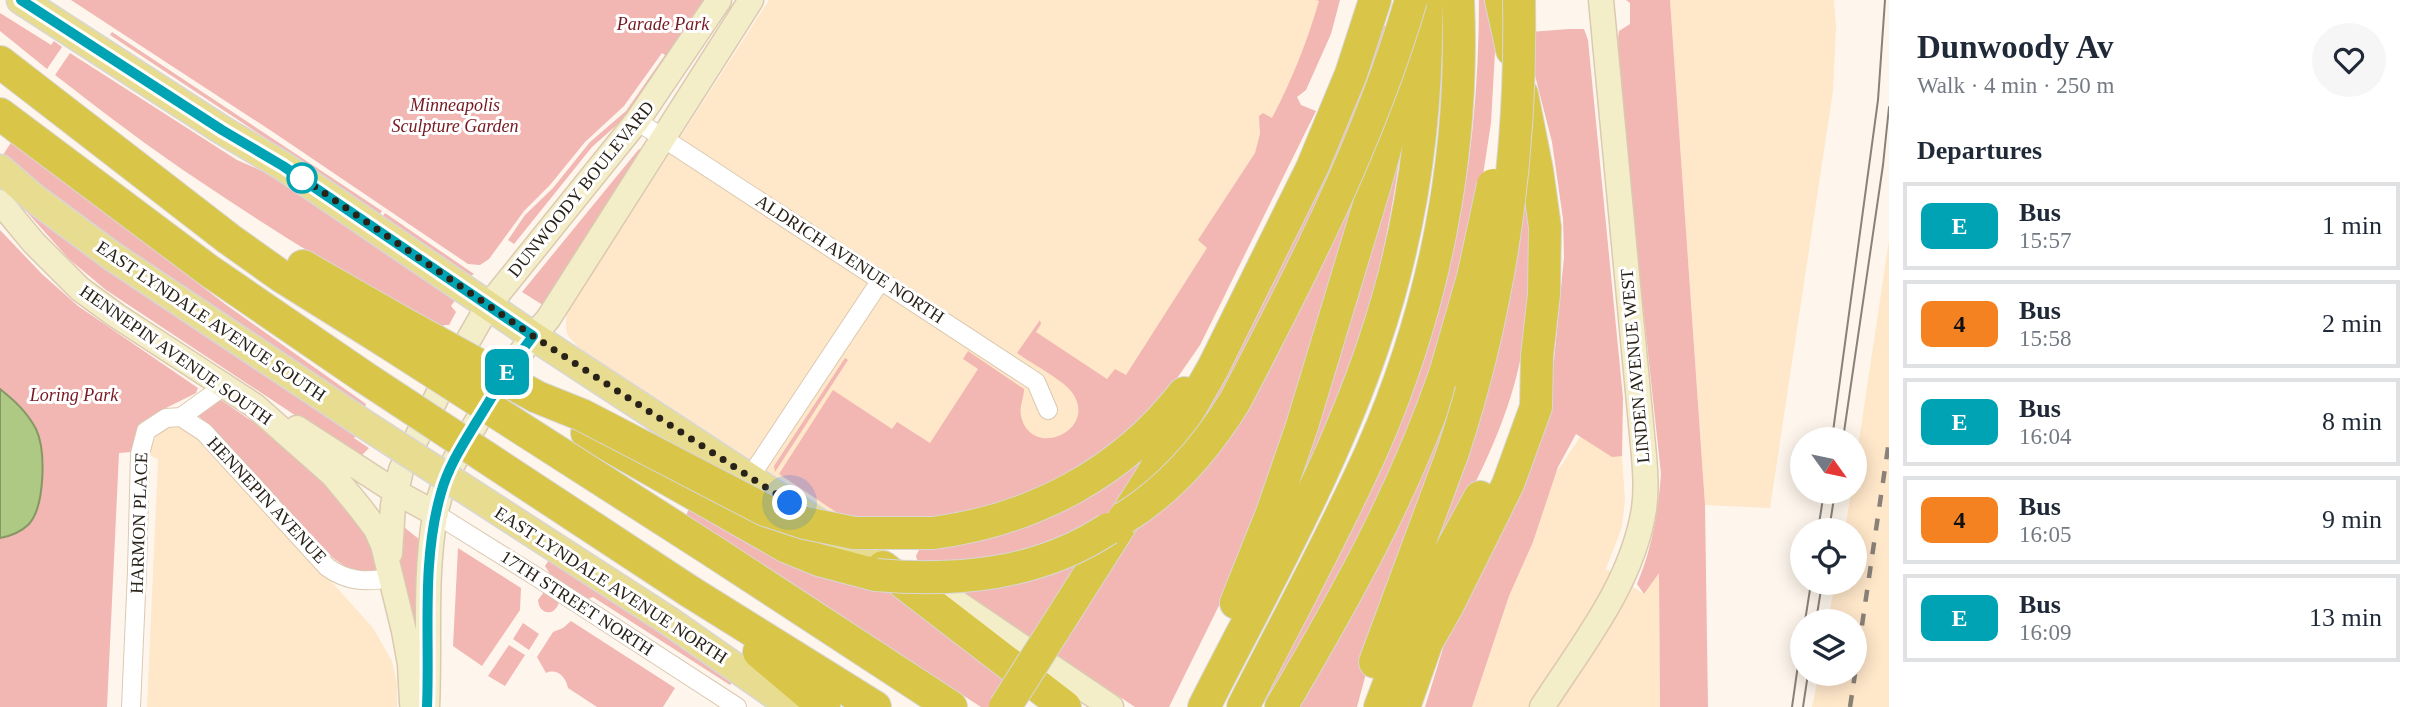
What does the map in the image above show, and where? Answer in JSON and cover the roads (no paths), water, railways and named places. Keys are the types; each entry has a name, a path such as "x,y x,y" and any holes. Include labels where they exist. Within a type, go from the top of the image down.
{"highway":[{"path":"1005,707 1152,475 1304,163 1347,85 1376,0"},
{"path":"537,397 575,426 665,479 768,538 819,560 876,575 937,579 989,574 1068,551 1101,534 1155,497 1188,465 1226,416 1264,344 1346,173 1382,85 1411,0"},
{"path":"1204,707 1331,453 1361,381 1394,276 1409,207 1423,98 1425,0"},
{"path":"1189,707 1236,603 1299,436 1404,84 1425,0"},
{"path":"1243,707 1362,472 1395,393 1429,285 1450,183 1458,94 1458,0"},
{"path":"1404,707 1427,642 1508,484 1536,407 1536,356 1544,294 1545,227 1537,170 1501,0"},
{"path":"1281,707 1344,601 1381,529 1413,460 1445,374 1473,277 1494,176 1505,86 1510,0"},
{"path":"1363,707 1384,633 1453,452 1485,343 1506,234 1514,159 1519,0"},
{"path":"0,62 88,132 281,276 392,331 582,415 744,501 783,517 854,533 933,533 997,521 1070,491 1106,468 1189,398"},
{"path":"0,114 208,270 364,377 689,591 875,707"},
{"path":"392,331 714,552 951,707"},
{"path":"1380,707 1413,620 1478,502 1501,454 1536,356"},
{"path":"869,556 1065,707"},
{"path":"689,591 824,707"},
{"path":"1418,707 1448,605"}],"main road":[{"path":"21,0 222,130 283,166 488,306 869,556 925,581 1111,707"},
{"name":"DUNWOODY BOULEVARD","path":"416,503 401,470 443,384 488,306 637,121 719,0"},
{"name":"DUNWOODY BOULEVARD","path":"391,578 389,544 416,503 450,466 513,362 523,329 548,319 751,0"},
{"name":"LINDEN AVENUE WEST","path":"1542,707 1626,574 1637,542 1644,507 1645,465 1601,0"},
{"name":"EAST LYNDALE AVENUE SOUTH","path":"0,169 35,199 112,256 428,465"},
{"name":"HENNEPIN AVENUE SOUTH","path":"0,202 34,243 80,289 255,406 333,475 376,529 391,578"},
{"path":"255,406 306,432 416,503 427,603 427,707"},
{"name":"EAST LYNDALE AVENUE NORTH","path":"428,465 669,621 792,707"},
{"path":"391,578 410,664 412,707"}],"street":[{"name":"ALDRICH AVENUE NORTH","path":"637,121 1037,382 1048,410"},
{"path":"750,477 881,280"},
{"name":"HARMON PLACE","path":"131,707 138,571 140,454 146,431 166,418 181,417 224,386"},
{"name":"HENNEPIN AVENUE","path":"181,417 204,432 327,567 350,579 373,581 391,578"},
{"name":"17TH STREET NORTH","path":"416,503 737,707"}],"tram line":[{"path":"1834,427 1878,100 1885,0"},
{"path":"1845,427 1889,107"},
{"path":"1820,518 1822,504"},
{"path":"1831,518 1833,504"},
{"path":"1807,609 1809,595"},
{"path":"1818,609 1820,595"},
{"path":"1792,707 1795,686"},
{"path":"1803,707 1806,686"}],"railway":[{"path":"1864,609 1889,441"},
{"path":"1850,707 1853,686"}],"park label":[{"name":"Parade Park","path":"663,24"},
{"name":"Minneapolis Sculpture Garden","path":"455,115"},
{"name":"Loring Park","path":"74,395"}]}
